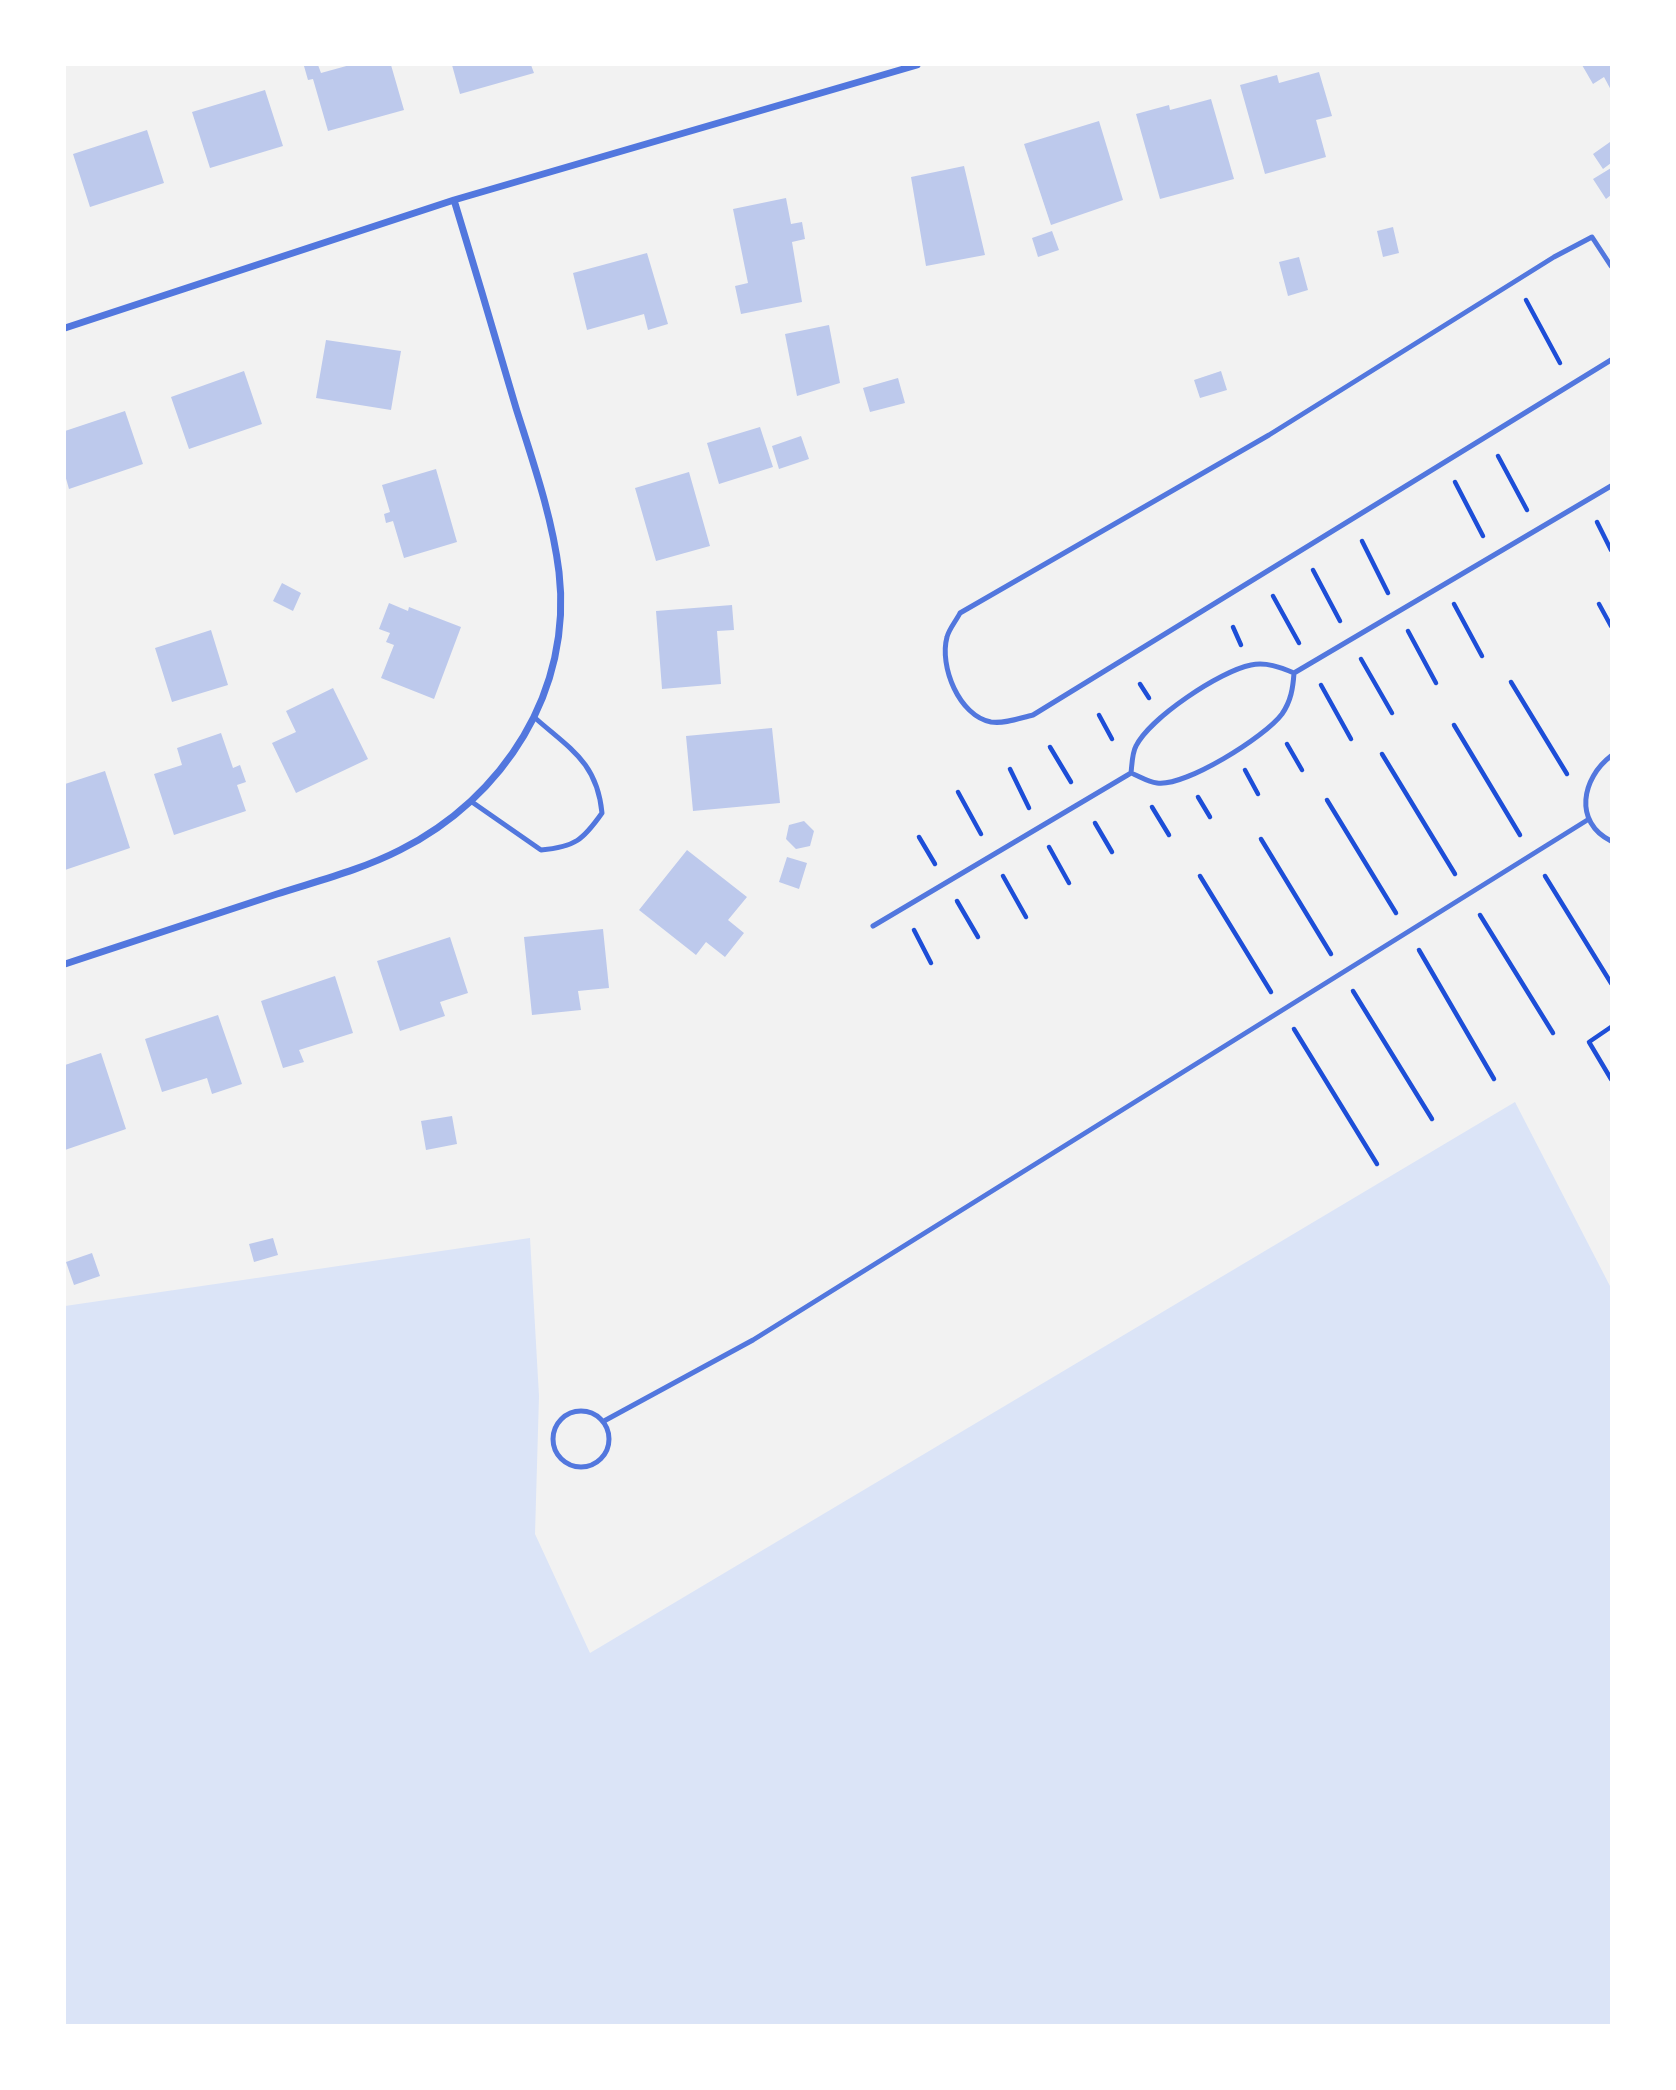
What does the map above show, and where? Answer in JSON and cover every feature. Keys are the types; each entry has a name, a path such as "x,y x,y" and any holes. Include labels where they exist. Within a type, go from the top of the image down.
{"street":[{"path":"65,328 454,200 917,65"},
{"path":"65,964 344,872 398,851 436,829 472,802 502,769 534,717 550,676 558,642 559,572 547,510 454,200"}],"lane":[{"path":"1611,266 1592,237 1515,281 1269,435 960,613 947,635 945,654 956,694 972,713 990,722 1009,722 1034,715 1611,360"},
{"path":"1294,673 1611,486"},
{"path":"873,926 1131,773 1135,748 1152,723 1204,689 1251,665 1276,665 1294,673"},
{"path":"1131,773 1157,783 1187,778 1227,755 1282,715 1293,693 1294,673"},
{"path":"472,802 541,850 564,848 585,837 602,813 600,791 587,764 534,717"},
{"path":"1611,756 1596,768 1586,787 1589,819 1600,835 1611,841"},
{"path":"604,1420 753,1340 1589,819"},
{"path":"588,1411 604,1420 610,1431 607,1455 580,1469 559,1460 551,1444 562,1416 588,1411"}],"path":[{"path":"1515,281 1572,384"},
{"path":"1496,451 1537,530"},
{"path":"1452,476 1493,556"},
{"path":"1586,501 1611,550"},
{"path":"1444,584 1482,656"},
{"path":"1599,604 1611,626"},
{"path":"1511,682 1588,808"},
{"path":"904,909 931,963"},
{"path":"1611,1027 1589,1042 1611,1079"}],"shaded area":[{"path":"1515,1102 1611,1288 1611,2025 65,2025 65,1306 530,1238 539,1396 535,1534 590,1653"}],"building":[{"path":"318,65 321,73 350,65 391,65 404,110 328,131 313,79 308,80 304,66"},
{"path":"452,65 531,65 534,73 460,94"},
{"path":"1582,65 1611,65 1611,90 1604,77 1593,84"},
{"path":"1319,72 1332,116 1316,120 1326,157 1265,174 1240,85 1277,75 1279,83"},
{"path":"265,90 283,146 210,168 192,112"},
{"path":"1211,99 1234,179 1160,199 1136,114 1169,105 1170,110"},
{"path":"1099,121 1123,200 1051,225 1024,144"},
{"path":"147,130 164,183 90,207 73,154"},
{"path":"1610,142 1611,163 1603,169 1593,154"},
{"path":"964,166 985,255 926,266 911,177"},
{"path":"1611,168 1611,195 1606,199 1593,179"},
{"path":"786,198 791,224 802,222 805,239 792,242 802,302 741,314 735,286 748,283 733,209"},
{"path":"1393,227 1399,253 1383,257 1377,231"},
{"path":"1052,231 1059,250 1038,257 1032,238"},
{"path":"647,253 668,324 648,330 644,314 587,330 573,273"},
{"path":"1299,257 1308,290 1288,296 1279,262"},
{"path":"829,325 840,383 797,396 785,334"},
{"path":"326,340 401,351 391,410 316,398"},
{"path":"244,371 262,424 189,449 171,397"},
{"path":"1221,371 1227,390 1200,398 1194,380"},
{"path":"898,378 905,403 870,412 863,388"},
{"path":"125,411 143,464 69,489 65,475 65,431"},
{"path":"760,427 773,467 719,484 707,443"},
{"path":"801,436 809,459 779,469 772,446"},
{"path":"436,469 457,542 404,558 393,521 386,523 384,514 390,512 382,485"},
{"path":"689,472 710,546 656,561 635,488"},
{"path":"282,583 301,593 293,611 273,601"},
{"path":"389,603 408,611 409,607 461,627 434,699 381,678 394,645 386,642 390,633 379,629"},
{"path":"732,605 734,630 717,631 721,684 662,689 656,611"},
{"path":"211,630 228,685 172,702 155,648"},
{"path":"333,688 368,759 296,793 272,743 296,732 286,711"},
{"path":"772,728 780,803 693,811 686,736"},
{"path":"221,733 233,768 240,765 246,782 237,785 246,811 174,835 154,774 182,765 177,748"},
{"path":"105,771 130,848 65,870 65,784"},
{"path":"804,821 814,831 810,846 796,849 786,839 789,825"},
{"path":"687,850 747,897 728,920 744,933 725,957 706,942 696,955 639,910"},
{"path":"787,857 807,863 799,889 779,882"},
{"path":"603,929 609,988 578,991 581,1010 532,1015 524,937"},
{"path":"450,937 468,993 440,1002 445,1016 400,1031 377,961"},
{"path":"335,976 353,1033 299,1050 304,1062 283,1068 261,1001"},
{"path":"218,1015 242,1084 212,1094 207,1078 162,1092 145,1039"},
{"path":"101,1053 126,1129 65,1150 65,1065"},
{"path":"452,1116 457,1144 426,1150 421,1121"},
{"path":"273,1238 278,1255 254,1262 249,1244"},
{"path":"92,1253 100,1276 74,1285 66,1262"}]}
